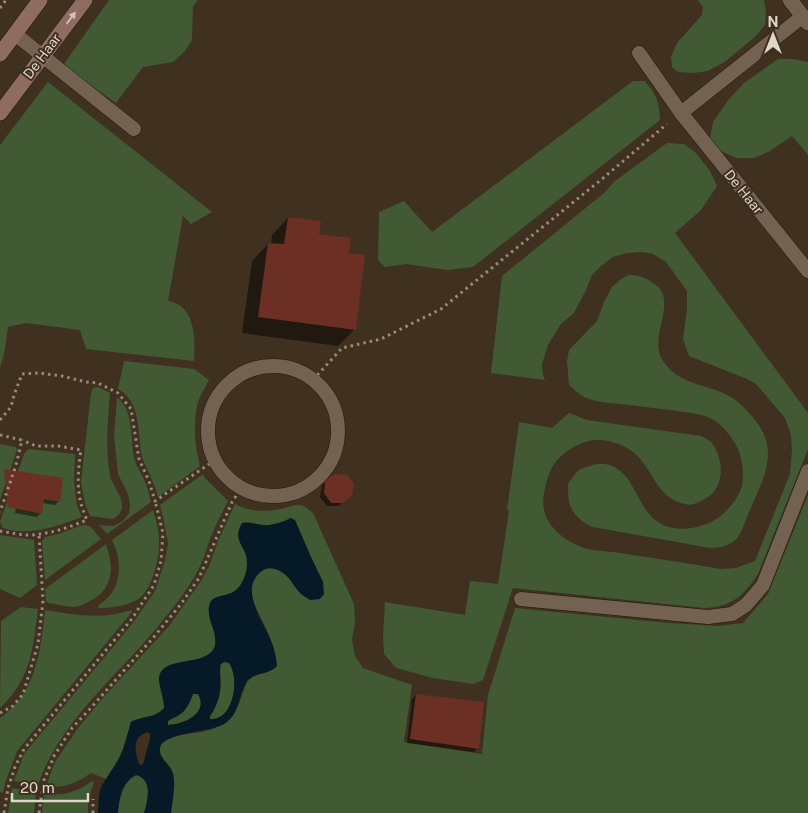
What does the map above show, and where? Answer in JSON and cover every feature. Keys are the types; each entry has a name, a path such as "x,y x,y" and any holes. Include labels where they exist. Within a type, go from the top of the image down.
{"street":[{"path":"0,54 40,0"},
{"name":"De Haar","path":"0,112 85,0"},
{"path":"790,0 805,20"}],"lane":[{"path":"681,112 805,20"},
{"path":"14,34 134,129"},
{"name":"De Haar","path":"639,53 681,112 808,271"},
{"path":"265,367 282,367 298,372 313,380 325,392 333,406 338,434 336,449 330,463 322,474 311,484 298,491 284,495 269,496 254,493 228,478 215,460 209,437 209,422 214,406 222,391 234,380 249,371 265,367"},
{"path":"521,599 708,617 732,614 746,605 763,585 808,471"}],"path":[{"path":"0,8 6,0"},
{"path":"313,380 342,348 381,339 441,309 602,179 681,112"},
{"path":"0,420 11,407 22,374 39,373 62,376 98,384 118,393 131,409 139,459 149,481 163,533 161,561 154,585 131,620 24,749 8,788 4,813"},
{"path":"0,435 22,440 36,446 58,446 81,450 78,481 81,503 87,520 39,535 0,531"},
{"path":"0,512 16,465 22,440"},
{"path":"155,501 215,460"},
{"path":"39,813 44,780 54,756 72,728 181,604 199,578 232,502 242,487"},
{"path":"0,712 13,706 23,694 38,644 43,601 39,535"},
{"path":"0,796 7,796"},
{"path":"93,799 93,813"}],"green space":[{"path":"109,0 198,0 193,6 192,40 185,51 173,62 143,67 116,103 64,64"},
{"path":"698,0 764,0 765,25 756,36 726,61 708,71 678,72 672,67 671,57 677,43 702,15 703,7"},
{"path":"778,59 808,62 808,155 792,136 770,151 754,158 737,158 718,150 710,138 713,122 729,99 744,83"},
{"path":"633,81 645,81 652,91 657,99 660,120 473,267 447,270 406,264 385,267 378,260 379,212 404,201 432,232"},
{"path":"48,82 212,212 191,224 183,216 168,301 184,309 189,316 194,333 194,361 86,349 80,330 26,323 8,327 0,368 0,145"},
{"path":"667,143 684,144 696,153 710,171 717,186 701,210 675,233 808,413 808,449 758,574 736,599 722,605 704,608 513,588 483,680 473,684 433,678 396,668 384,654 385,602 465,615 470,581 498,584 509,511 507,510 519,422 552,428 569,413 587,420 701,436 708,440 713,444 720,462 721,470 718,484 710,496 689,505 675,500 660,489 646,466 626,447 614,442 601,440 579,444 560,457 549,474 543,503 547,519 564,538 588,549 721,569 736,568 755,561 790,474 791,435 785,418 756,384 689,356 683,339 687,291 666,262 653,254 642,252 627,253 613,257 601,266 592,275 574,313 561,324 548,345 542,364 545,380 491,373 502,276 604,193 615,181"},
{"path":"629,275 635,275 650,281 659,287 663,295 664,304 658,343 659,353 663,361 681,378 722,393 735,400 746,409 760,426 766,439 768,451 764,476 741,531 731,544 710,548 593,527 578,517 570,505 568,484 580,469 598,464 609,465 623,473 652,518 667,527 694,528 711,522 725,512 734,502 742,486 742,465 738,450 726,431 714,420 693,413 593,400 584,397 569,385 567,361 569,350 597,321 612,287"},
{"path":"124,361 194,369 209,380 199,399 195,421 195,436 200,466 158,497 142,457 135,410 126,395 118,389"},
{"path":"98,387 110,393 107,434 108,465 111,479 122,503 121,511 113,519 90,516 85,504 81,482 91,393 93,388"},
{"path":"117,397 127,411 135,461 145,482 151,502 107,534 99,525 114,526 123,521 129,513 130,505 128,494 118,474 114,436"},
{"path":"0,444 16,447 17,450 0,500"},
{"path":"28,449 75,454 74,482 77,506 82,517 53,527 33,531 3,528 0,522 24,454"},
{"path":"203,474 228,501 193,579 147,640 93,698 61,739 48,761 38,785 14,781 24,754 132,624 155,591 165,560 168,543 160,505"},
{"path":"808,495 808,813 171,813 173,775 171,768 162,757 160,751 163,743 177,736 203,732 216,727 238,706 249,680 268,672 276,658 253,600 252,586 254,579 264,569 274,569 284,573 301,594 323,582 291,518 270,525 250,522 242,523 238,535 245,551 247,561 246,572 239,588 228,595 213,599 209,614 216,643 214,648 201,658 171,665 162,690 164,708 157,714 131,722 121,752 106,779 91,773 70,784 59,787 46,786 55,762 78,728 169,626 201,581 235,504 246,509 263,511 300,505 313,513 354,604 355,622 352,640 355,656 363,668 412,685 404,742 482,754 488,695 515,608 669,623 718,626 743,623 768,594"},
{"path":"153,510 158,531 159,550 155,571 147,590 129,604 99,608 99,605 114,590 118,576 118,557 112,540"},
{"path":"86,525 91,527 101,539 45,580 42,541 45,537"},
{"path":"0,535 34,540 37,585 20,598 0,589"},
{"path":"106,544 111,569 110,577 108,584 98,596 75,607 48,603 46,601 45,589"},
{"path":"21,607 38,609 32,650 29,663 18,686 0,708 1,621"},
{"path":"45,610 88,616 110,615 131,610 132,612 17,751 3,793 0,792 0,718 12,708 29,684 38,655"},
{"path":"225,662 229,663 234,678 233,697 225,713 218,718 210,719 220,692 221,665"},
{"path":"193,694 198,694 201,701 201,707 198,712 188,720 168,725 168,721 186,709"},
{"path":"136,775 141,777 147,785 148,796 144,813 118,813 120,797 124,786"},
{"path":"92,781 94,782 88,799 88,813 42,813 44,793 69,793"},
{"path":"12,788 36,792 34,813 8,813"}],"water":[{"path":"291,518 295,520 323,582 324,594 320,599 310,600 300,593 289,578 276,569 266,569 255,578 252,596 272,643 277,666 247,681 233,716 225,723 214,728 177,736 163,742 160,751 172,771 174,780 171,813 144,813 148,796 147,785 141,777 136,775 124,786 120,797 118,813 98,813 99,794 102,785 119,759 131,722 157,714 164,708 159,680 162,670 176,663 203,657 210,654 214,648 215,637 209,614 210,603 214,598 236,590 246,573 246,554 238,536 242,523 270,525","holes":["225,662 229,663 234,678 233,697 225,713 218,718 210,719 219,697 220,665","193,694 198,694 201,701 198,712 181,723 168,725 168,721 178,716 188,706","148,732 150,739 143,764 141,765 139,764 136,745 139,737"]}],"building":[{"path":"288,217 321,221 319,234 351,238 349,253 365,255 356,330 258,317 268,243 284,244"},
{"path":"4,469 63,478 60,502 44,499 42,514 8,507"},
{"path":"335,474 347,475 354,484 352,496 343,503 331,503 324,493 325,480"},
{"path":"416,694 484,702 479,749 410,739"}]}
